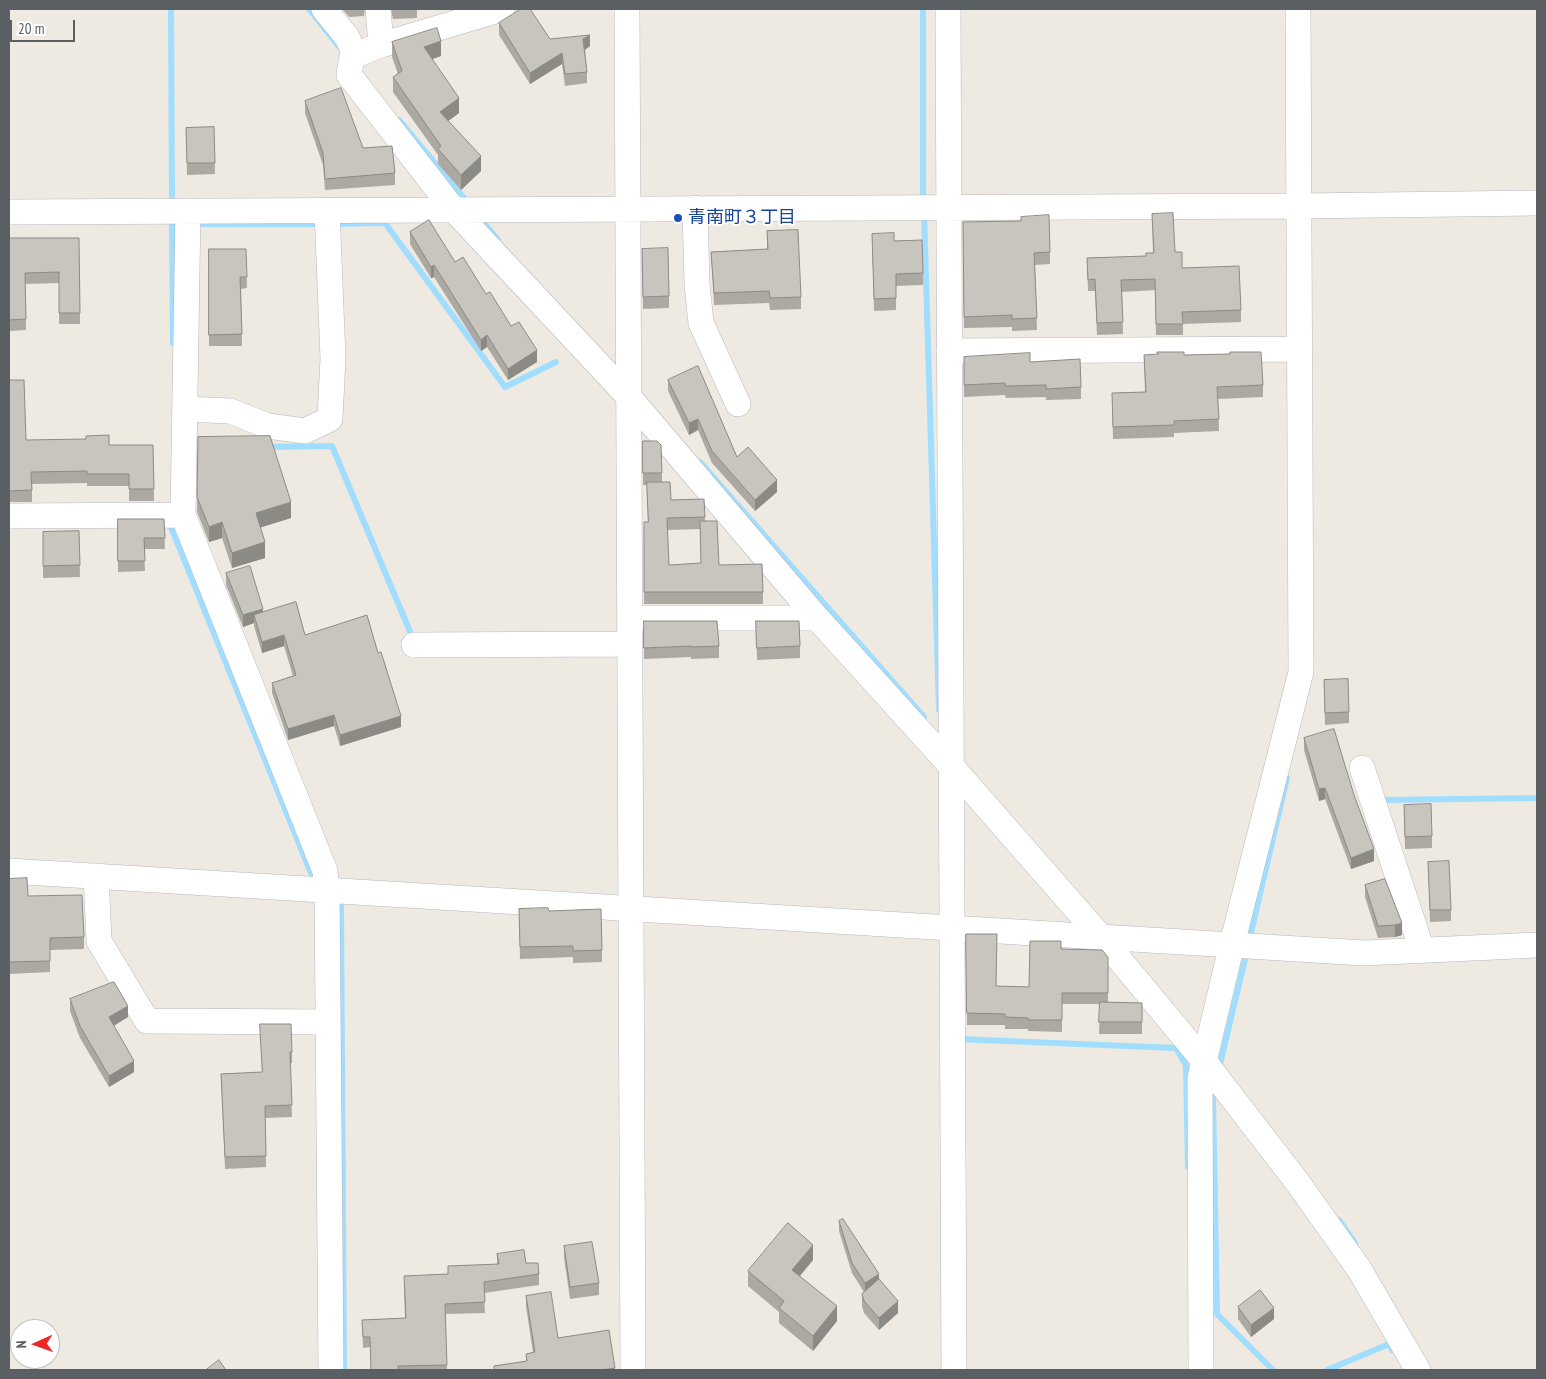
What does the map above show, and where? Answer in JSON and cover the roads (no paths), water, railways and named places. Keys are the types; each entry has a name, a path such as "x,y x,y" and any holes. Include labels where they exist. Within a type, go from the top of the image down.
{"street":[{"path":"324,9 347,37 353,50 349,75 454,210 629,397 817,618 952,767 1100,936 1204,1061 1298,1183 1359,1269 1418,1370"},
{"path":"378,9 381,45"},
{"path":"353,56 381,45 502,9"},
{"path":"627,9 633,1370"},
{"path":"948,9 954,1370"},
{"path":"1201,1370 1200,1078 1301,672 1298,9"},
{"path":"9,212 1300,206 1537,203"},
{"path":"695,208 697,284 702,322 738,404"},
{"path":"185,410 230,411 268,426 305,431 330,419 333,358 327,210"},
{"path":"188,211 184,515 325,871 327,890 331,1370"},
{"path":"949,350 1300,349"},
{"path":"9,516 184,515"},
{"path":"630,618 817,618"},
{"path":"414,645 630,644"},
{"path":"1362,768 1422,950"},
{"path":"9,871 1364,953 1537,945"},
{"path":"96,876 99,942 147,1021 328,1022"}],"waterway":[{"path":"171,9 172,206"},
{"path":"309,9 341,49"},
{"path":"923,9 923,202"},
{"path":"399,120 468,203"},
{"path":"924,212 939,710"},
{"path":"172,216 173,343"},
{"path":"479,217 498,240"},
{"path":"332,224 385,223 505,387 556,362"},
{"path":"192,224 322,224"},
{"path":"266,447 332,446 411,634"},
{"path":"700,462 924,717"},
{"path":"171,521 171,527 311,873 318,880"},
{"path":"1249,941 1287,778"},
{"path":"1382,800 1537,798"},
{"path":"335,899 341,905 344,1370"},
{"path":"1219,1068 1247,951"},
{"path":"958,1039 1176,1048 1186,1065 1188,1167"},
{"path":"1215,1087 1213,1096 1217,1314 1273,1370"},
{"path":"1339,1220 1355,1243"},
{"path":"1327,1370 1389,1344 1392,1350"}],"place":[{"name":"青南町３丁目","path":"678,218"}]}
